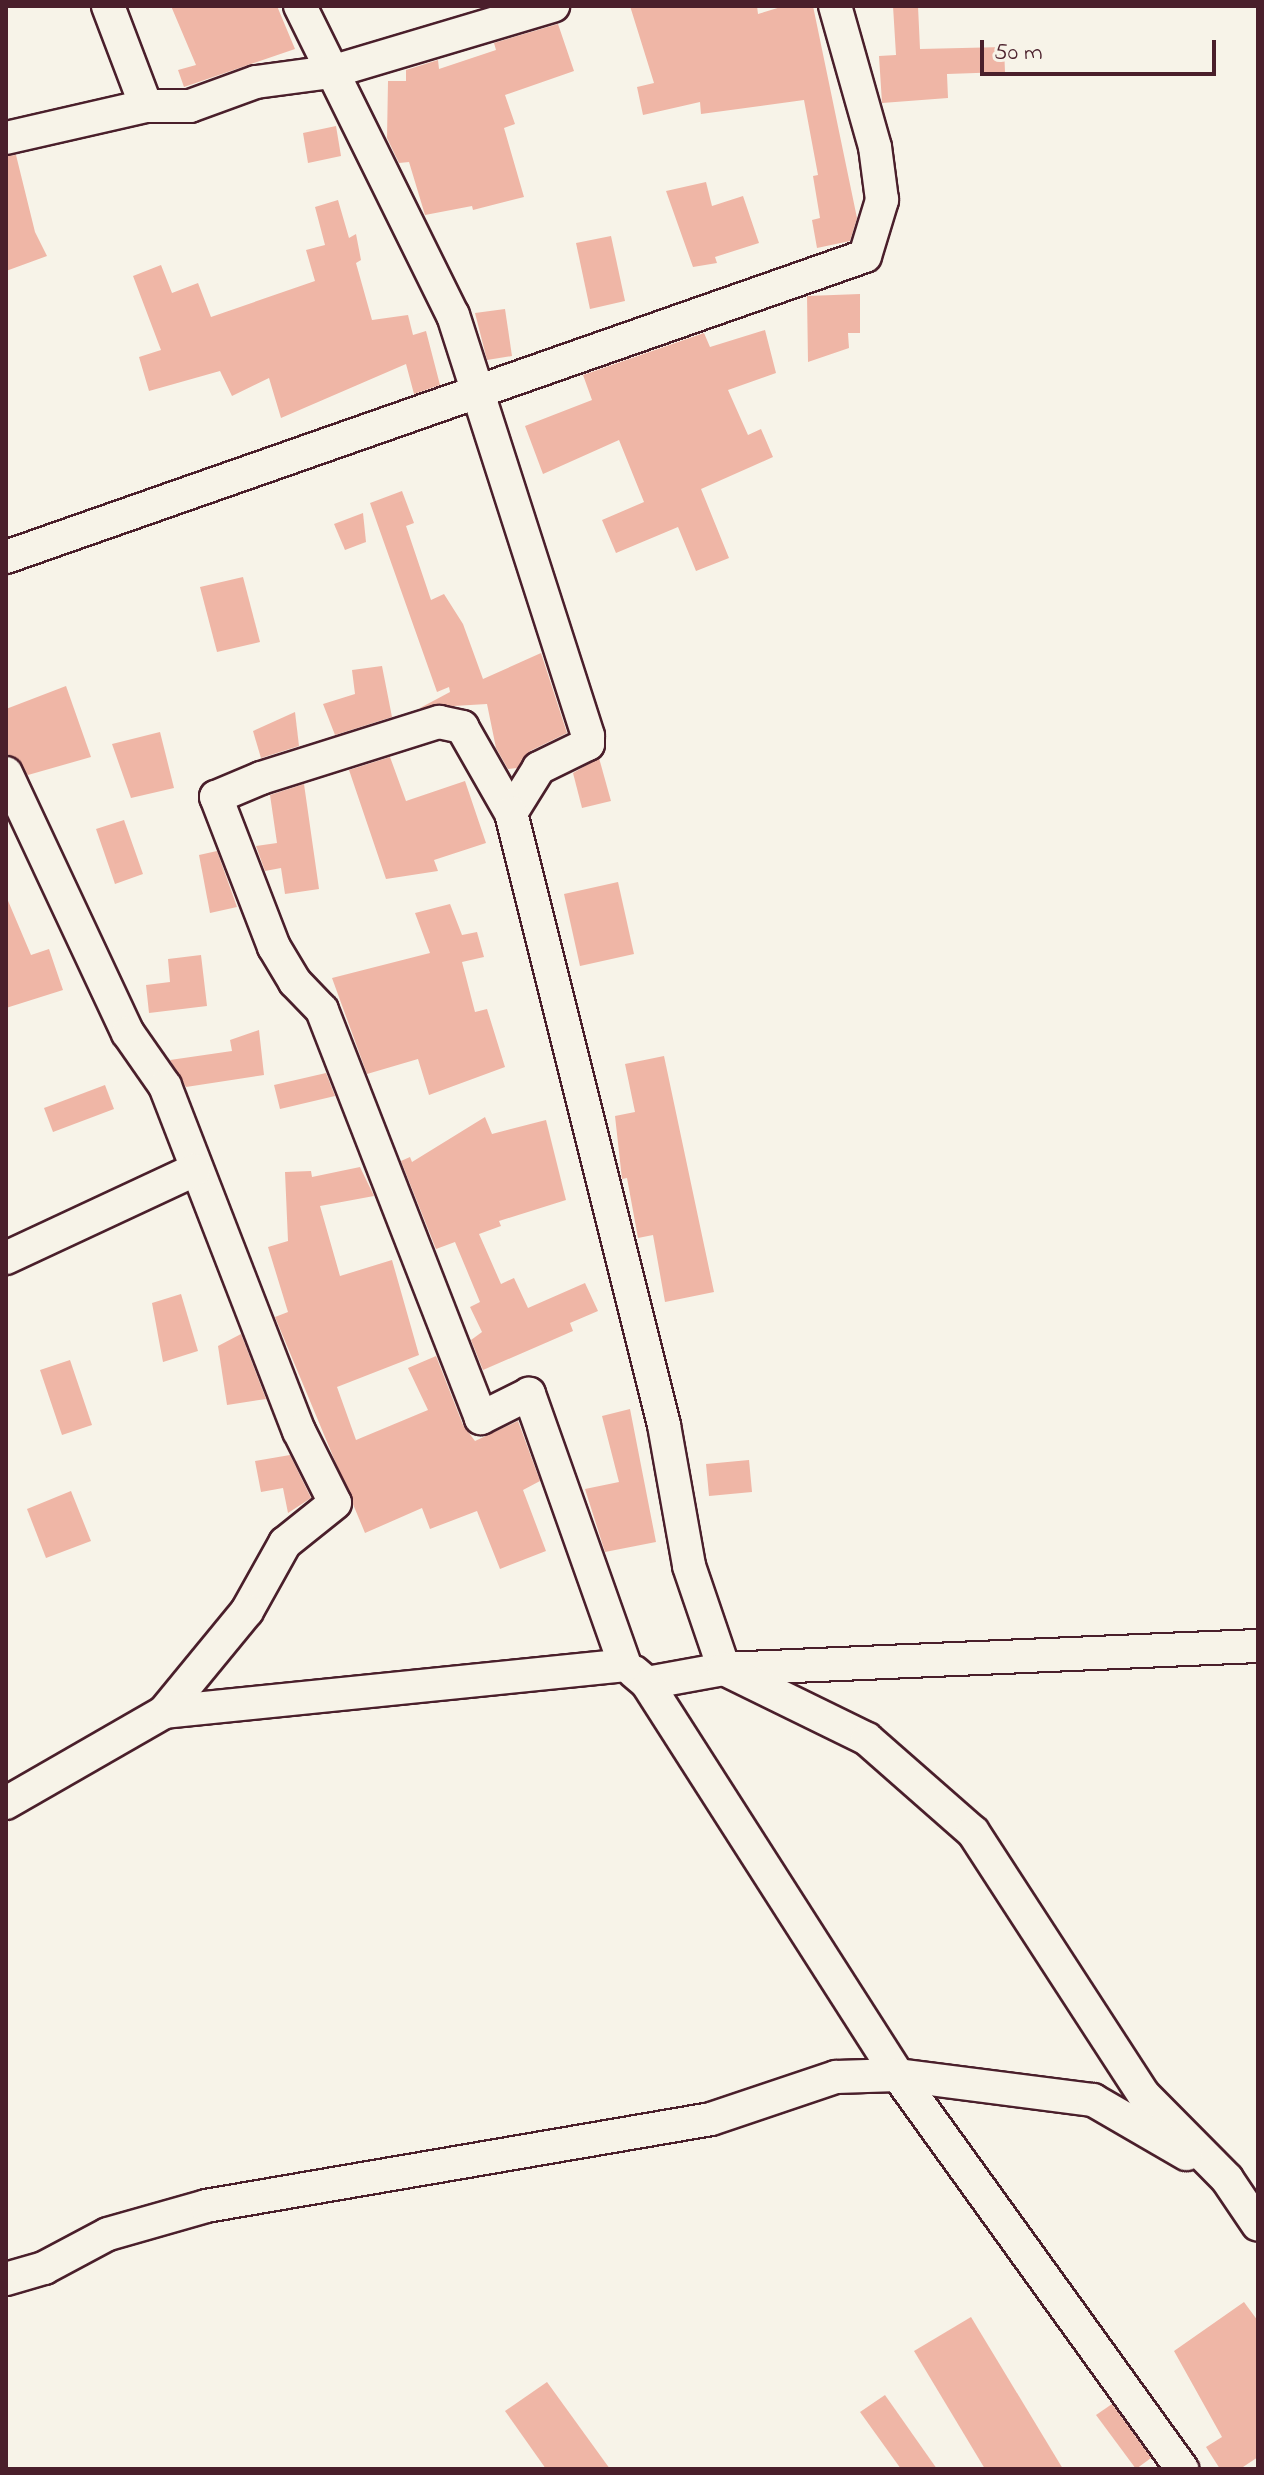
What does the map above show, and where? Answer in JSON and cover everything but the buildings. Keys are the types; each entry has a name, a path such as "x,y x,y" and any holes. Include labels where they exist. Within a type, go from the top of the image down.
{"street":[{"path":"108,6 146,106"},
{"path":"300,6 453,315 588,736 588,744 539,768 511,813"},
{"path":"6,138 146,106 190,106 256,82 331,72 553,6"},
{"path":"6,557 477,388 865,256 882,200 875,147 835,6"},
{"path":"1182,2469 898,2075 636,1674 529,1394 481,1418 322,1010 295,982 274,947 216,797 261,778 439,722 462,727 511,813 664,1425 689,1566 724,1669 867,1739 973,1832 1144,2095 1227,2179 1258,2225"},
{"path":"6,773 128,1033 165,1086 195,1170 299,1431 335,1503 285,1543 247,1611 164,1712 6,1803"},
{"path":"6,1258 195,1170"},
{"path":"164,1712 636,1674 1258,1646"},
{"path":"6,2279 44,2268 108,2234 206,2206 711,2119 836,2077 898,2075 1093,2100 1227,2179 1258,2191"}]}
